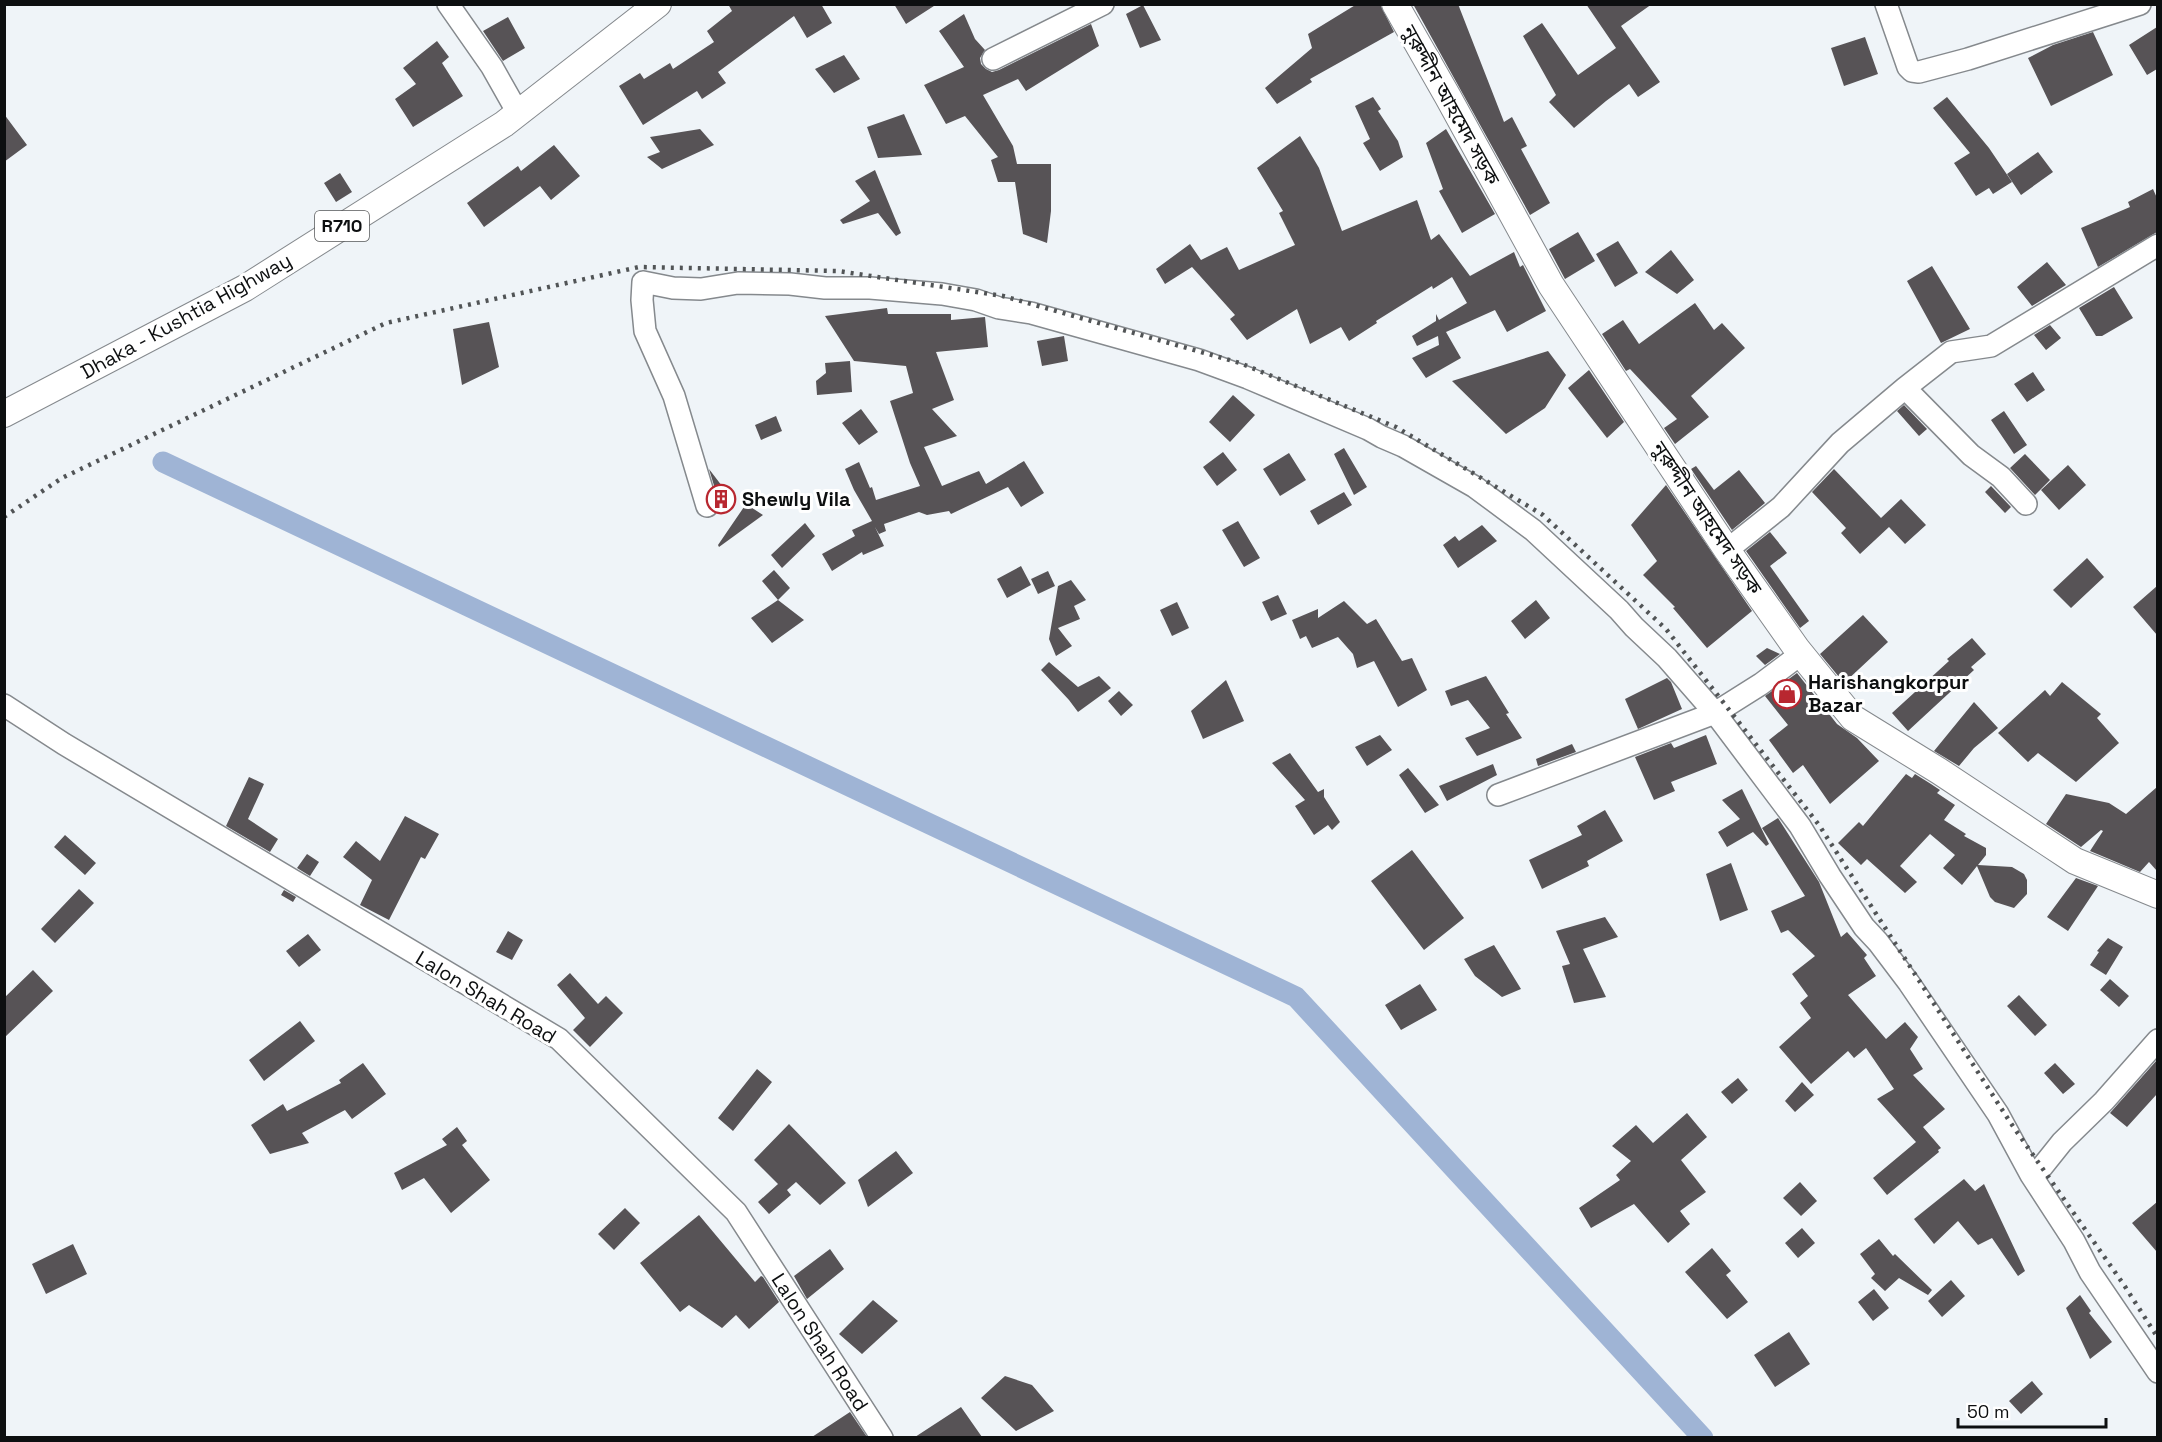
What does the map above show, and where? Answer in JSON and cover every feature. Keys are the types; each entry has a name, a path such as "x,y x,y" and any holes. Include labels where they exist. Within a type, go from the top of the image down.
{"main road":[{"name":"Dhaka - Kushtia Highway","path":"4,414 245,288 518,113 658,4"},
{"name":"নুরুদ্দীন আহমেদ সড়ক","path":"1395,4 1551,285 1726,550 1801,654 1853,718 1939,771 2075,861 2157,895"}],"street":[{"path":"448,4 492,67 518,113"},
{"path":"993,59 1103,4"},
{"path":"1886,4 1908,67 1912,71 1919,72 1968,59 2140,4"},
{"path":"1726,550 1781,507 1840,443 1951,352 1991,346 2157,245"},
{"path":"706,506 674,396 645,331 643,282 682,289 700,289 738,283 870,288 942,294 1031,313 1227,370 1368,429 1475,487 1533,530 1558,552 1667,657 1715,713 1800,826 1864,927 1878,942 1920,999 1998,1114 2031,1175 2074,1241 2090,1272 2157,1372"},
{"path":"1905,388 1971,455 2001,477 2026,504"},
{"path":"1498,795 1715,713 1771,678 1801,654"},
{"name":"Lalon Shah Road","path":"4,705 64,744 559,1039 736,1212 882,1437"},
{"path":"2031,1175 2042,1167 2062,1143 2104,1101 2157,1040"}],"building":[{"path":"728,4 821,4 832,23 807,38 794,16 718,72 726,83 702,99 697,91 643,125 619,86 640,73 644,79 670,63 673,69 714,42 707,31 732,11"},
{"path":"894,4 937,4 906,24"},
{"path":"1357,4 1380,4 1394,32 1310,79 1312,82 1277,104 1265,88 1312,48 1308,34"},
{"path":"1413,4 1458,4 1504,122 1512,117 1527,146 1521,149 1550,203 1530,215"},
{"path":"1586,4 1652,4 1621,26 1660,82 1638,97 1629,84 1574,128 1549,102 1556,95 1523,36 1542,23 1578,75 1616,48"},
{"path":"1143,5 1161,40 1140,48 1126,14"},
{"path":"964,14 975,39 985,50 980,58 981,64 992,72 1091,24 1099,46 1026,91 1018,79 983,95 1013,146 1017,164 1051,164 1051,211 1047,243 1023,234 1015,182 998,182 991,160 998,157 965,116 946,124 924,85 964,67 939,31"},
{"path":"508,17 525,48 503,61 483,31"},
{"path":"2157,27 2157,69 2147,75 2129,45"},
{"path":"2093,32 2113,75 2051,106 2028,58 2053,45"},
{"path":"1865,37 1878,74 1844,86 1831,48"},
{"path":"437,41 449,57 442,63 463,96 413,127 395,99 416,84 403,68"},
{"path":"844,55 860,79 834,93 815,69"},
{"path":"1373,97 1381,109 1378,111 1398,141 1403,157 1380,171 1363,143 1370,139 1355,106"},
{"path":"1947,97 1989,148 2012,182 1993,194 1989,188 1976,196 1954,163 1970,153 1933,108"},
{"path":"4,114 27,145 4,162"},
{"path":"904,114 922,155 878,158 867,127"},
{"path":"700,129 714,145 662,169 647,157 660,152 650,137"},
{"path":"1446,129 1495,214 1462,233 1439,191 1443,189 1426,143"},
{"path":"1300,136 1319,168 1342,231 1417,200 1431,240 1439,234 1470,276 1514,252 1520,267 1523,265 1546,311 1507,332 1495,310 1446,332 1461,358 1426,378 1412,358 1439,345 1438,336 1417,346 1412,336 1436,321 1436,314 1439,320 1467,303 1452,277 1433,289 1432,286 1349,341 1341,327 1310,344 1297,309 1247,340 1230,319 1235,315 1192,267 1165,284 1156,269 1190,244 1201,260 1227,247 1239,270 1295,245 1279,213 1283,211 1257,168"},
{"path":"554,145 580,176 551,200 540,186 484,227 467,203 518,166 521,171"},
{"path":"2038,152 2053,172 2021,195 2007,174"},
{"path":"875,170 901,233 896,236 878,213 843,224 840,220 870,201 855,181"},
{"path":"340,173 352,192 336,202 324,183"},
{"path":"2153,189 2157,198 2157,232 2098,267 2081,228 2130,207 2128,202"},
{"path":"1578,232 1595,261 1565,279 1549,249"},
{"path":"1618,241 1638,273 1615,287 1596,254"},
{"path":"1671,250 1694,280 1677,294 1645,272"},
{"path":"2047,262 2066,285 2032,306 2017,287"},
{"path":"1932,266 1970,329 1941,343 1907,281"},
{"path":"2114,287 2133,318 2102,336 2096,336 2079,308"},
{"path":"1695,303 1714,330 1722,323 1745,348 1691,396 1709,417 1675,444 1664,428 1677,419 1630,369 1626,371 1602,334 1623,320 1639,344"},
{"path":"887,308 888,314 951,314 951,320 985,317 988,347 936,352 954,400 932,409 957,436 924,447 942,486 979,471 986,484 1024,461 1044,493 1021,507 1008,487 951,514 949,511 927,515 919,512 884,524 886,531 879,534 875,527 884,546 863,555 862,552 832,571 822,554 855,536 852,530 872,521 845,469 859,462 876,500 920,486 890,401 913,393 906,366 854,361 825,316"},
{"path":"489,322 499,367 462,385 453,329"},
{"path":"2050,325 2061,338 2046,350 2034,335"},
{"path":"1064,336 1068,361 1042,366 1037,341"},
{"path":"1548,351 1566,375 1545,408 1506,434 1452,381"},
{"path":"850,361 852,392 817,395 816,381 826,373 825,363"},
{"path":"1589,370 1624,422 1607,438 1568,388"},
{"path":"2033,372 2045,390 2027,402 2014,384"},
{"path":"1233,395 1255,415 1230,442 1209,422"},
{"path":"1904,405 1927,429 1919,436 1897,411"},
{"path":"861,409 878,432 859,445 842,423"},
{"path":"2004,411 2027,445 2014,454 1991,420"},
{"path":"776,416 782,431 761,440 755,425"},
{"path":"1344,448 1367,487 1354,495 1334,454"},
{"path":"1223,452 1237,470 1217,486 1203,467"},
{"path":"1289,453 1306,480 1280,496 1263,469"},
{"path":"2025,454 2050,480 2035,495 2010,468"},
{"path":"2068,465 2086,485 2059,510 2041,490"},
{"path":"1696,466 1714,490 1739,470 1765,503 1732,530 1691,469"},
{"name":"Shewly Vila","path":"709,469 735,503 721,514 719,502"},
{"path":"1834,469 1881,518 1901,499 1926,525 1905,544 1889,527 1860,554 1841,533 1846,528 1812,492"},
{"path":"1666,485 1752,611 1707,648 1673,608 1675,607 1643,575 1657,561 1631,525"},
{"path":"1991,486 2011,507 2005,513 1985,492"},
{"path":"1344,492 1352,505 1318,525 1310,511"},
{"path":"746,504 763,515 719,547 718,545"},
{"path":"1238,521 1260,558 1244,567 1222,530"},
{"path":"805,523 815,536 782,568 771,555"},
{"path":"1482,525 1497,541 1458,568 1443,545 1455,536 1459,541"},
{"path":"1770,532 1787,553 1770,566 1809,621 1800,628 1746,551"},
{"path":"2087,558 2104,577 2071,608 2053,590"},
{"path":"1021,566 1031,585 1007,598 997,579"},
{"path":"774,570 790,588 778,600 762,581"},
{"path":"1048,571 1055,586 1038,594 1031,579"},
{"path":"1071,580 1086,600 1074,606 1080,619 1058,628 1072,646 1056,656 1049,639 1058,586"},
{"path":"2157,586 2157,635 2133,607"},
{"path":"1278,595 1287,614 1271,621 1262,602"},
{"path":"778,600 804,620 772,643 751,618"},
{"path":"1536,600 1550,618 1525,639 1511,621"},
{"path":"1344,601 1367,624 1376,619 1402,661 1412,658 1427,690 1398,707 1374,661 1357,668 1353,654 1338,637 1312,648 1306,636 1300,639 1292,620 1318,609 1318,618"},
{"path":"1177,602 1189,628 1172,636 1160,610"},
{"path":"1863,615 1888,642 1844,683 1820,654"},
{"path":"1972,638 1986,654 1971,667 1974,670 1908,731 1892,713"},
{"path":"1767,648 1780,654 1765,665 1756,656"},
{"path":"1049,662 1078,687 1099,676 1111,688 1078,712 1041,670"},
{"path":"1797,673 1837,724 1857,738 1879,761 1830,804 1803,765 1793,773 1769,740 1788,725 1765,696"},
{"path":"1486,676 1522,738 1477,756 1465,738 1490,728 1468,700 1451,706 1445,691"},
{"path":"1667,678 1671,682 1682,709 1638,729 1625,699"},
{"path":"1226,680 1244,721 1203,739 1191,711"},
{"path":"2062,682 2101,714 2097,718 2119,743 2076,782 2038,753 2028,762 1998,733 2045,690 2050,696"},
{"path":"1119,691 1133,705 1121,716 1108,701"},
{"path":"1974,702 1998,728 1974,748 1959,766 1934,751"},
{"path":"1380,735 1392,750 1367,766 1355,747"},
{"path":"1706,735 1717,764 1671,782 1675,791 1654,800 1635,757 1671,743 1674,748"},
{"path":"1572,744 1576,752 1538,766 1536,759"},
{"path":"1290,753 1318,792 1324,789 1324,797 1340,822 1332,830 1328,825 1314,835 1295,806 1305,800 1272,763"},
{"path":"1493,764 1497,775 1447,801 1439,786"},
{"path":"1408,768 1439,805 1425,813 1399,775"},
{"path":"1906,774 1912,778 1915,774 1931,784 1940,790 1937,793 1955,805 1944,820 1966,834 1964,836 1986,848 1986,855 1978,865 2012,867 2024,874 2027,880 2027,894 2014,908 1995,902 1990,897 1977,866 1962,885 1943,868 1955,855 1930,834 1900,866 1917,882 1905,893 1867,859 1861,865 1838,843 1859,822 1863,826"},
{"path":"249,777 264,784 248,819 278,839 270,852 226,826"},
{"path":"2157,787 2157,871 2149,862 2140,872 2090,851 2103,831 2101,830 2081,847 2046,824 2066,794 2109,803 2126,814"},
{"path":"1742,789 1769,844 1766,846 1753,832 1727,847 1718,832 1740,819 1722,800"},
{"path":"1605,810 1623,841 1587,861 1589,866 1542,889 1529,860 1582,835 1577,826"},
{"path":"405,816 439,834 425,859 421,857 389,920 360,905 372,880 343,857 356,841 380,861"},
{"path":"1778,818 1819,882 1841,937 1847,932 1867,955 1864,958 1876,976 1848,995 1886,1039 1905,1022 1918,1037 1910,1049 1923,1069 1913,1075 1945,1109 1923,1127 1941,1148 1939,1152 1887,1195 1873,1178 1916,1142 1877,1099 1894,1089 1866,1048 1854,1058 1848,1051 1811,1084 1779,1047 1811,1018 1800,1003 1808,996 1792,974 1815,956 1788,930 1781,933 1771,911 1805,896 1762,828"},
{"path":"65,835 96,863 85,875 54,847"},
{"path":"1412,850 1464,918 1424,950 1371,881"},
{"path":"307,854 319,862 310,876 297,868"},
{"path":"1731,863 1748,910 1720,921 1706,874"},
{"path":"2076,878 2098,886 2068,931 2047,917"},
{"path":"79,889 94,903 55,943 41,929"},
{"path":"284,890 296,897 293,902 281,895"},
{"path":"1605,917 1618,937 1583,949 1606,997 1574,1003 1562,966 1570,964 1556,931"},
{"path":"508,931 523,940 512,960 496,952"},
{"path":"308,934 321,950 299,967 286,951"},
{"path":"2108,938 2123,947 2106,975 2090,965 2099,952 2097,951"},
{"path":"1494,945 1521,989 1502,997 1475,976 1464,959"},
{"path":"33,970 53,991 4,1038 4,998"},
{"path":"570,973 598,1004 606,996 623,1013 590,1047 573,1030 585,1018 557,985"},
{"path":"2110,979 2129,996 2119,1007 2100,990"},
{"path":"1420,984 1437,1010 1401,1030 1385,1005"},
{"path":"2019,995 2047,1025 2035,1036 2007,1006"},
{"path":"300,1021 315,1041 264,1081 249,1060"},
{"path":"2157,1060 2157,1094 2127,1127 2110,1113"},
{"path":"363,1063 386,1094 352,1119 345,1110 302,1133 309,1143 270,1154 251,1125 283,1104 287,1111 341,1083 339,1080"},
{"path":"2055,1063 2075,1084 2063,1094 2044,1073"},
{"path":"757,1069 772,1082 733,1131 718,1118"},
{"path":"1738,1078 1748,1090 1732,1104 1721,1092"},
{"path":"1802,1082 1814,1095 1795,1112 1785,1101"},
{"path":"1687,1113 1707,1137 1681,1160 1706,1192 1680,1211 1690,1224 1668,1243 1634,1204 1591,1228 1579,1208 1620,1180 1616,1175 1631,1161 1612,1146 1636,1125 1653,1143"},
{"path":"789,1124 846,1183 820,1205 796,1182 787,1190 791,1195 769,1214 758,1202 778,1184 754,1160"},
{"path":"457,1127 467,1141 462,1145 490,1180 451,1213 424,1178 402,1190 394,1173 447,1145 442,1139"},
{"path":"896,1151 913,1173 868,1207 858,1180"},
{"path":"1964,1179 1975,1191 1984,1184 2025,1271 2018,1276 1992,1238 1978,1245 1958,1221 1934,1244 1914,1219"},
{"path":"1800,1182 1817,1201 1801,1216 1783,1198"},
{"path":"2157,1202 2157,1252 2132,1223"},
{"path":"625,1208 640,1223 614,1250 598,1234"},
{"path":"699,1215 755,1282 761,1276 763,1277 779,1302 749,1329 736,1315 722,1328 689,1305 680,1312 640,1263"},
{"path":"1802,1228 1815,1243 1798,1258 1785,1243"},
{"path":"1879,1239 1893,1256 1895,1254 1932,1290 1928,1295 1899,1278 1885,1291 1871,1278 1875,1274 1860,1254"},
{"path":"73,1244 87,1274 46,1294 32,1264"},
{"path":"1712,1248 1731,1271 1726,1275 1748,1302 1727,1319 1685,1272"},
{"path":"830,1249 844,1269 807,1299 794,1276"},
{"path":"1951,1280 1965,1296 1942,1317 1928,1301"},
{"path":"1874,1289 1889,1308 1873,1321 1858,1302"},
{"path":"2080,1295 2091,1311 2089,1313 2112,1342 2090,1359 2066,1308"},
{"path":"873,1300 898,1321 862,1354 839,1334"},
{"path":"1789,1332 1810,1364 1775,1387 1754,1355"},
{"path":"1005,1376 1032,1385 1054,1411 1016,1431 981,1398"},
{"path":"2032,1381 2043,1394 2021,1414 2009,1401"},
{"path":"961,1407 982,1437 915,1437"},
{"path":"850,1412 867,1437 812,1437"}],"waterway":[{"path":"163,462 1296,997 1703,1438"}],"railway":[{"path":"4,517 62,478 386,323 639,267 838,271 1003,296 1240,363 1396,427 1543,515 1666,629 1819,825 2010,1122 2124,1285 2158,1338"}],"place":[{"name":"Shewly Vila","path":"721,499"},
{"name":"Harishangkorpur Bazar","path":"1787,694"}]}
